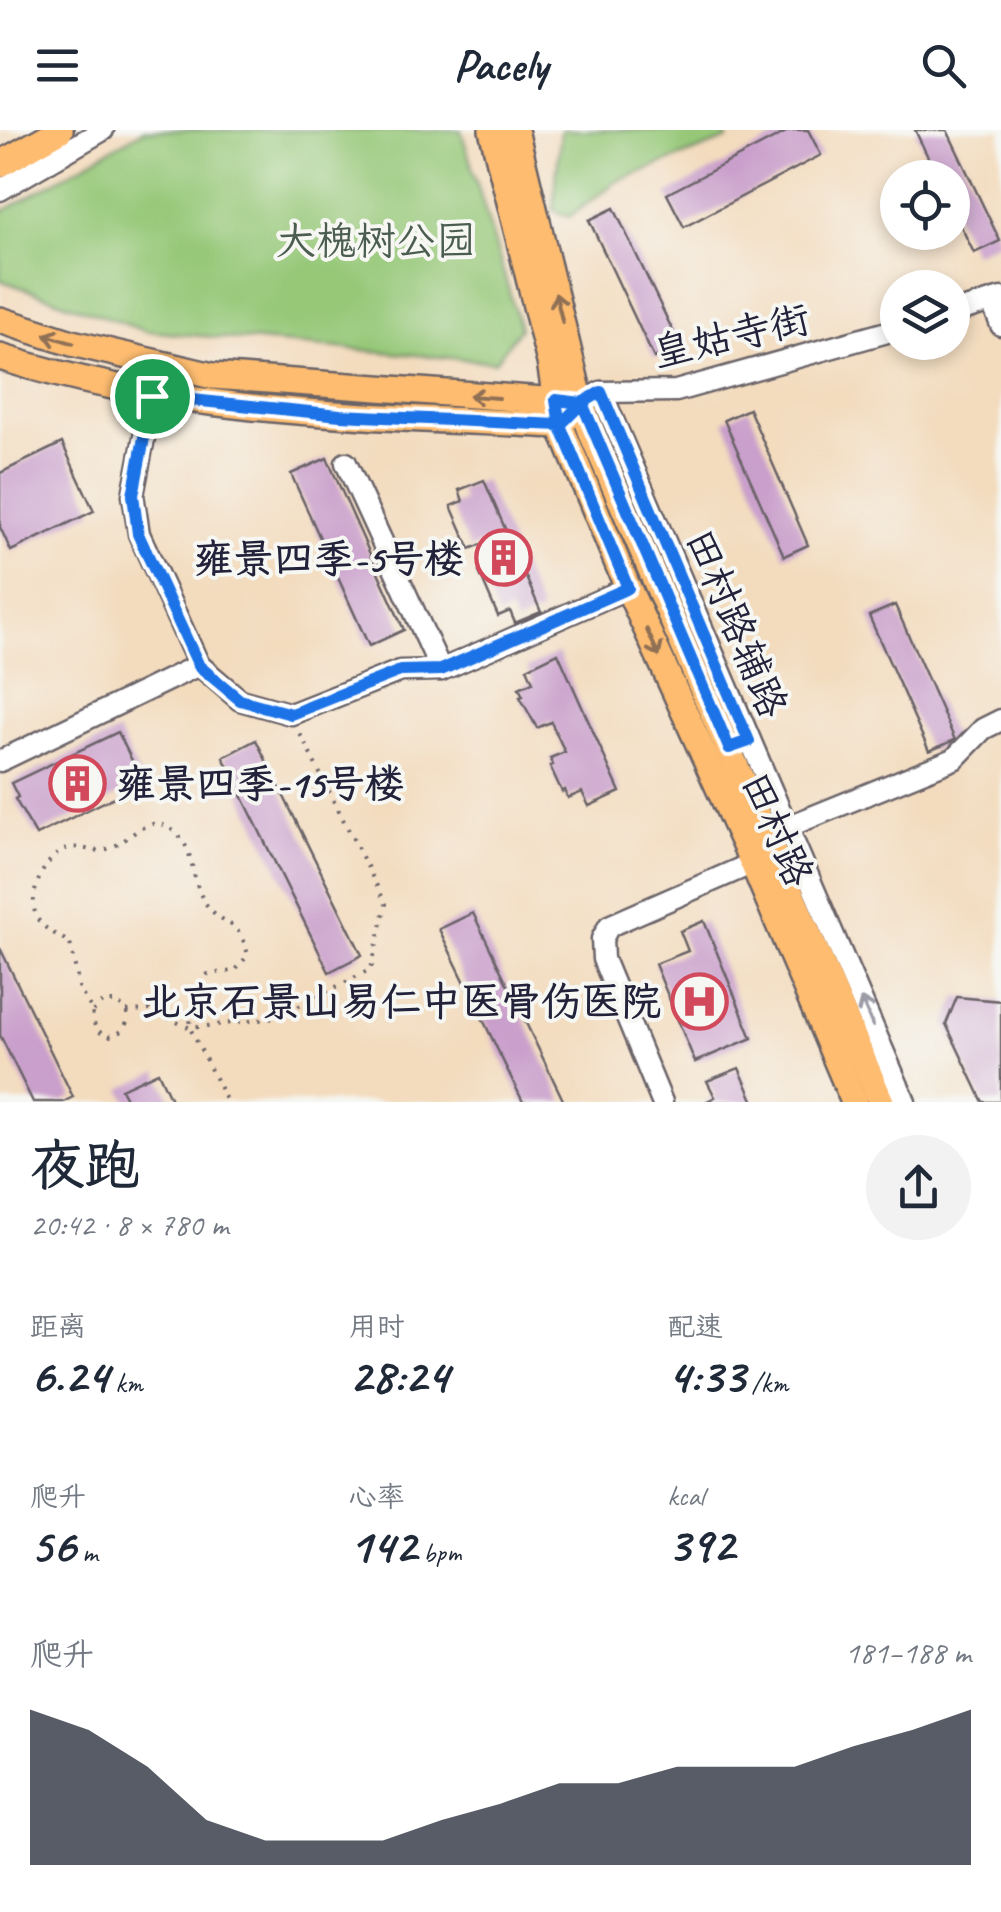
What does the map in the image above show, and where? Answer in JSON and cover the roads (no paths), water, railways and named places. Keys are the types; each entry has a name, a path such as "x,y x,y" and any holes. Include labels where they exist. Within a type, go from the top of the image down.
{"main road":[{"path":"0,164 60,130"},
{"name":"田村路","path":"492,130 550,362 739,744 881,1102"},
{"path":"515,130 574,405"},
{"path":"0,320 72,343 213,376 574,405"},
{"path":"0,356 79,380 152,396 340,415 574,405"},
{"name":"田村路","path":"574,405 628,588 753,862 854,1102"}],"street":[{"path":"0,190 103,130"},
{"path":"970,308 996,300 1001,325"},
{"name":"皇姑寺街","path":"574,405 676,391 880,334"},
{"path":"152,396 133,495 138,534 199,666 240,700 291,714 400,671 441,670 628,588"},
{"path":"346,463 441,670"},
{"path":"0,762 199,666"},
{"path":"788,828 954,760 983,729 1001,720"},
{"name":"田村路辅路","path":"739,744 788,828 904,1102"},
{"path":"662,1102 603,959 602,939 609,926 753,862"}],"place":[{"name":"雍景四季-5号楼","path":"503,558"},
{"name":"雍景四季-15号楼","path":"77,783"},
{"name":"北京石景山易仁中医骨伤医院","path":"700,1001"}],"park label":[{"name":"大槐树公园","path":"376,240"}]}
